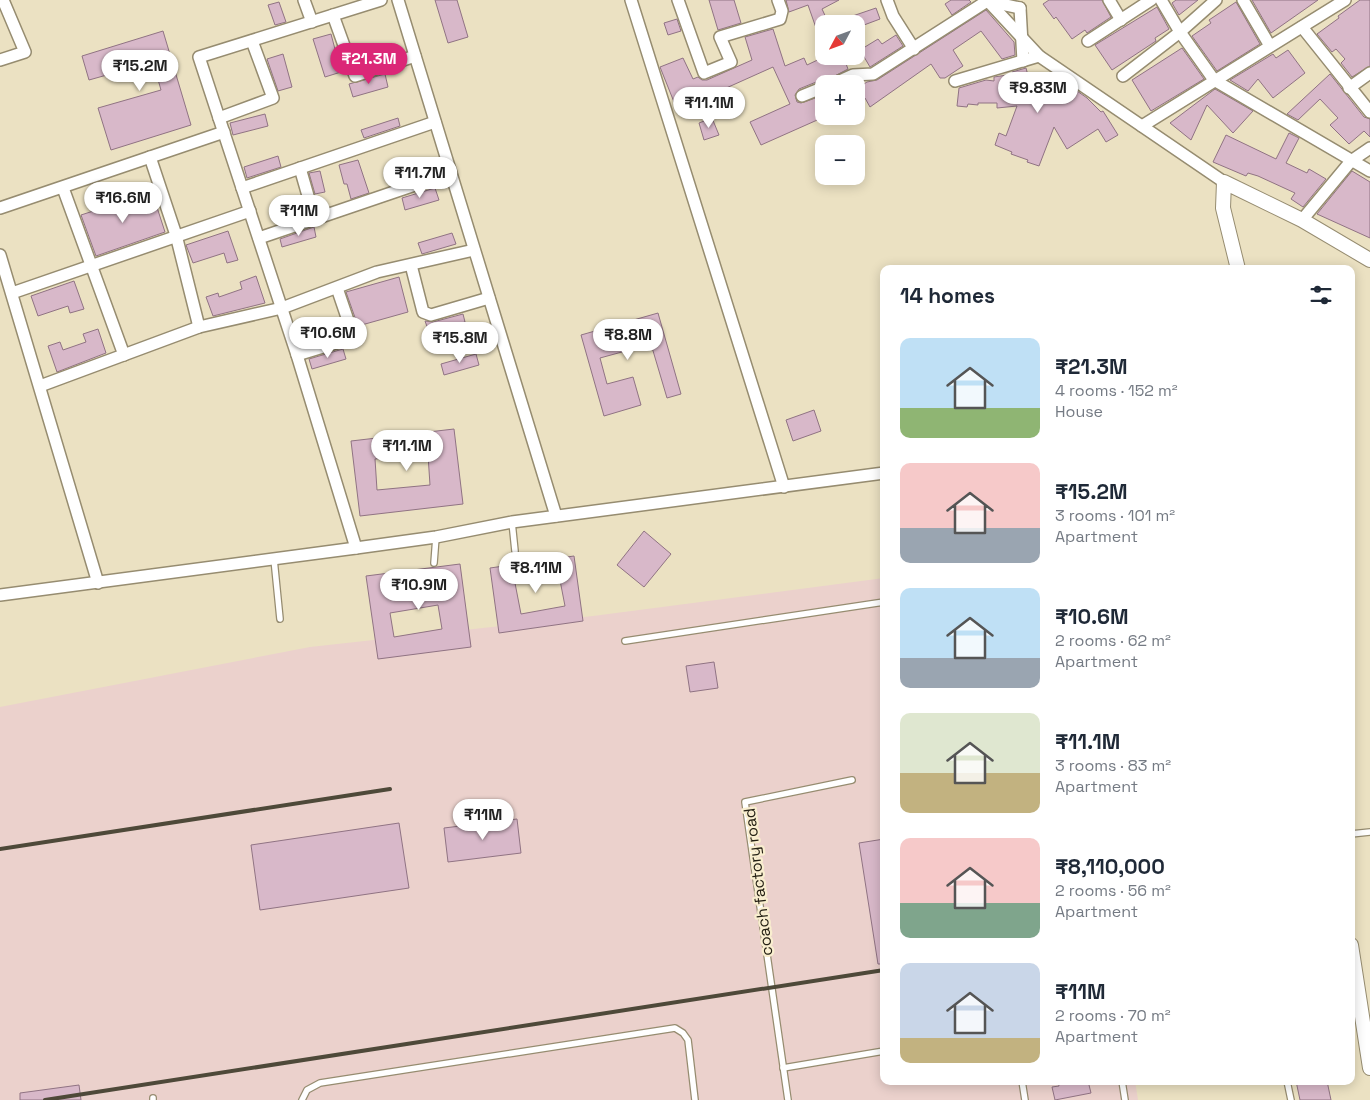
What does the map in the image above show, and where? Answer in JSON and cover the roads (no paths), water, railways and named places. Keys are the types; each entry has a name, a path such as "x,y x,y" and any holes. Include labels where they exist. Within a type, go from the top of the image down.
{"street":[{"path":"0,60 25,52 3,0"},
{"path":"304,0 312,22"},
{"path":"356,548 282,308 199,57 333,15 349,5 381,0"},
{"path":"398,0 556,516"},
{"path":"631,0 784,487"},
{"path":"678,0 704,73 731,62 720,37 780,19 782,11 778,0"},
{"path":"887,0 893,16 914,49"},
{"path":"987,0 1038,56 1224,182 1302,220 1370,260"},
{"path":"853,75 873,74 987,0 1024,4 1023,61"},
{"path":"1109,0 1121,20"},
{"path":"1088,41 1151,0"},
{"path":"1161,0 1180,32 1214,80 1370,171"},
{"path":"1123,76 1180,32 1216,0"},
{"path":"1242,0 1270,46"},
{"path":"1142,126 1302,27 1328,4 1345,0"},
{"path":"333,15 355,76 415,56"},
{"path":"1302,27 1370,112"},
{"path":"219,118 273,98 252,41"},
{"path":"955,81 1038,56"},
{"path":"1350,88 1370,73"},
{"path":"802,96 815,91"},
{"path":"242,188 435,122"},
{"path":"0,208 224,132"},
{"path":"1302,220 1351,161 1370,148"},
{"path":"150,157 176,235 199,327"},
{"path":"300,168 316,220"},
{"path":"259,238 450,173"},
{"path":"1224,182 1222,208 1237,265"},
{"path":"63,188 124,355"},
{"path":"12,293 250,210"},
{"path":"40,386 199,327 282,308 377,272 474,250"},
{"path":"0,255 98,582"},
{"path":"411,264 423,312 431,315 489,298"},
{"path":"297,355 346,340 353,335 337,288"},
{"path":"0,595 436,537 512,522 880,474"},
{"path":"1355,971 1370,1068"}],"lane":[{"path":"512,522 515,551"},
{"path":"434,563 436,537"},
{"path":"274,559 280,619"},
{"path":"626,640 880,603"},
{"name":"coach factory road","path":"788,1100 745,802 852,780"},
{"path":"1355,834 1370,832"},
{"path":"302,1100 307,1090 320,1083 675,1028 683,1033 688,1040 695,1100"},
{"path":"782,1068 880,1052"},
{"path":"1023,1085 1025,1100"},
{"path":"1123,1085 1125,1100"},
{"path":"1288,1085 1291,1100"}],"railway":[{"path":"0,849 390,789"},
{"path":"45,1100 880,971"}]}
